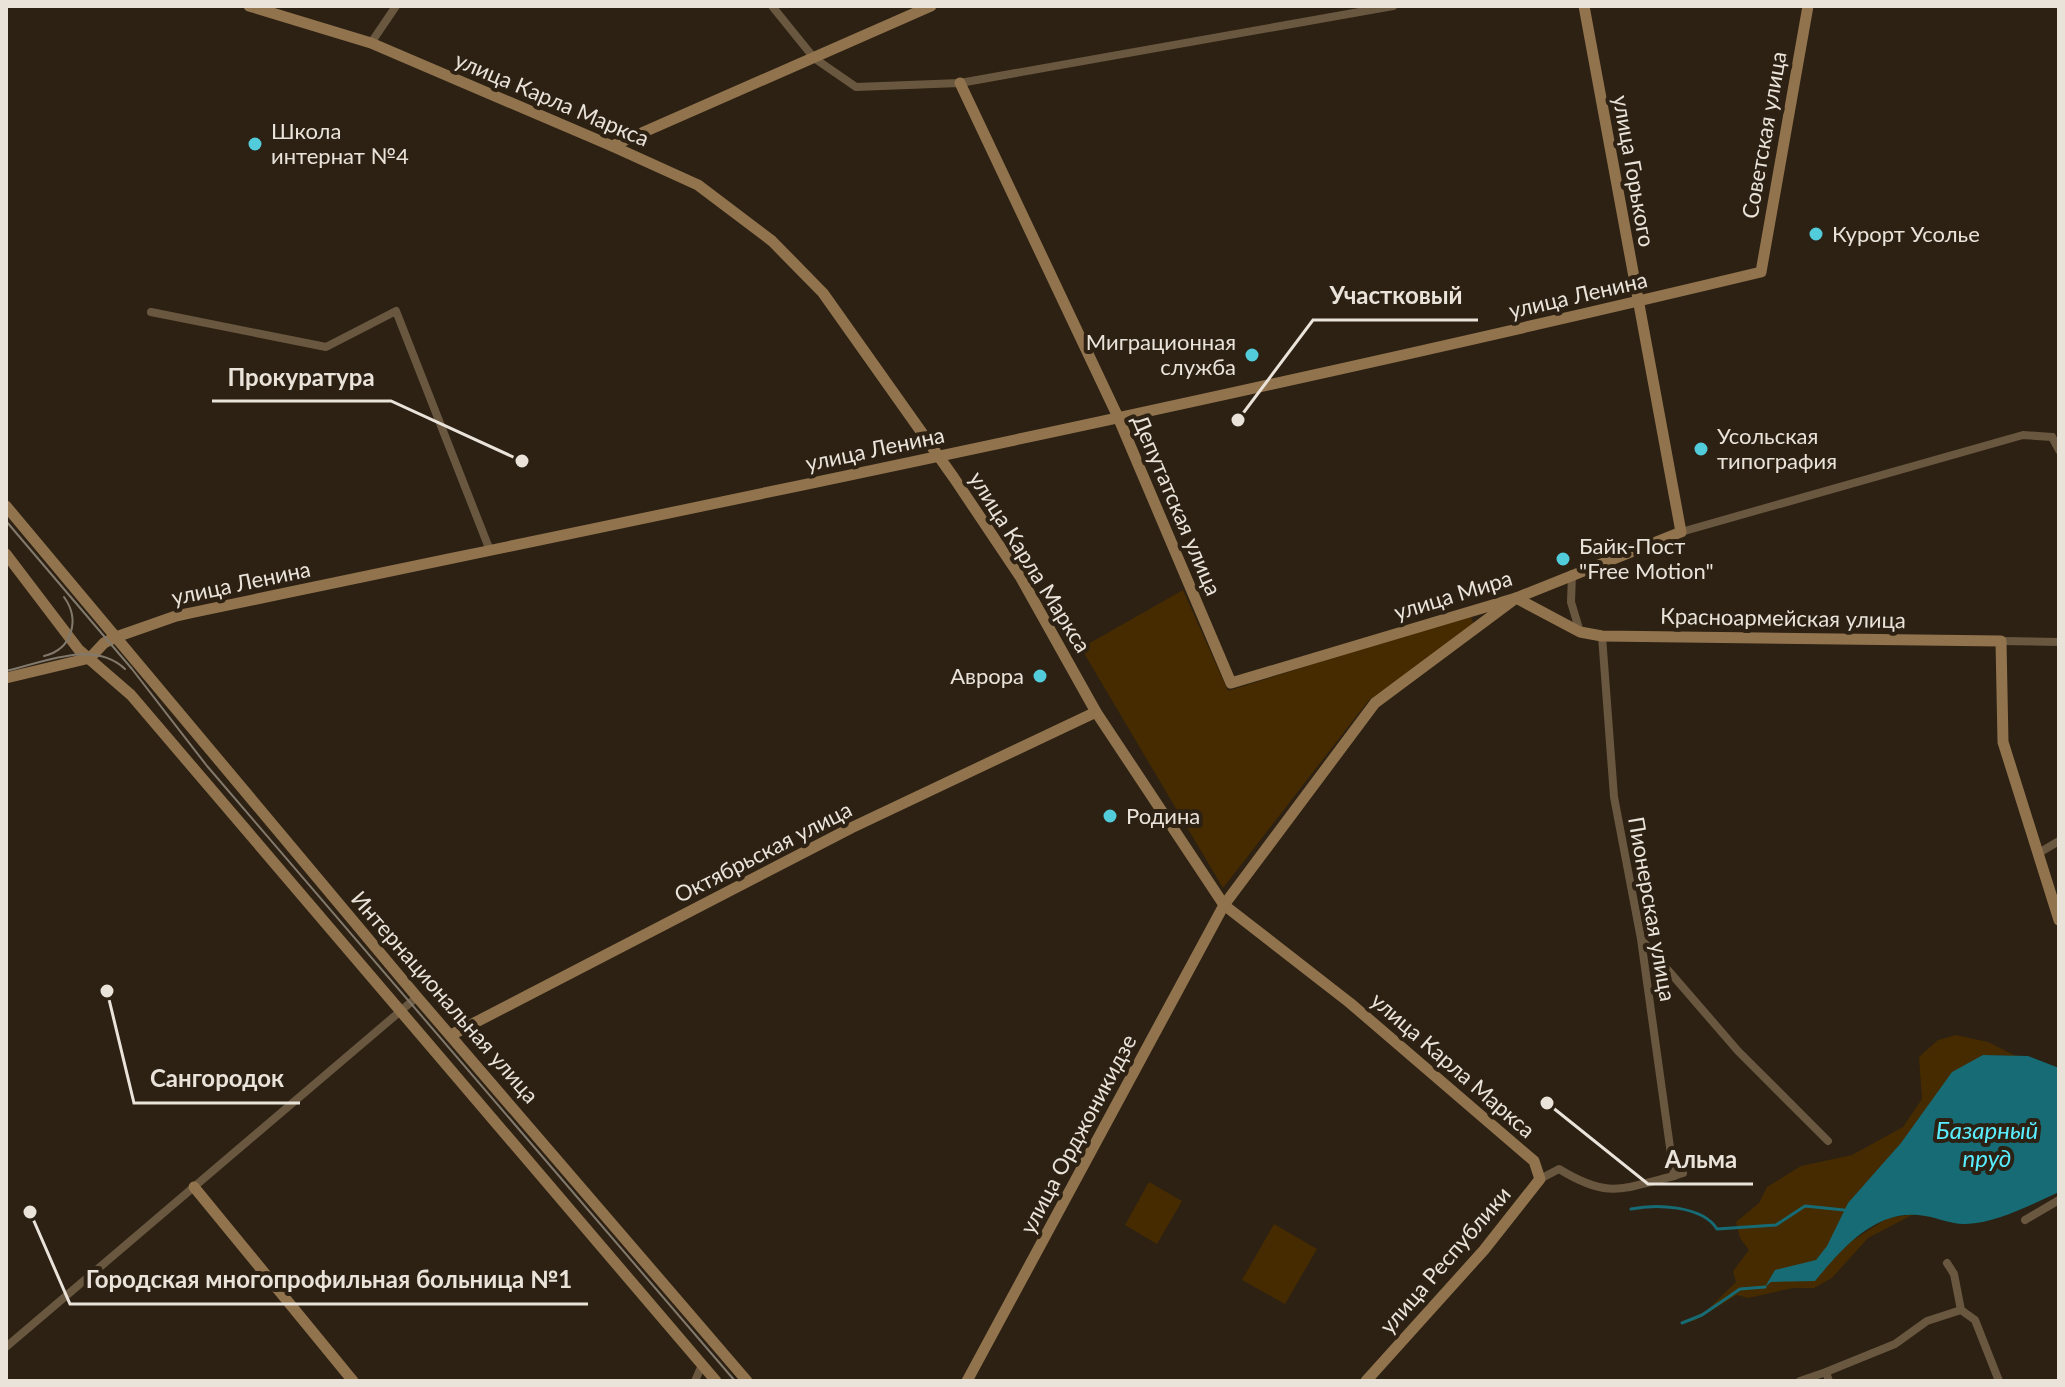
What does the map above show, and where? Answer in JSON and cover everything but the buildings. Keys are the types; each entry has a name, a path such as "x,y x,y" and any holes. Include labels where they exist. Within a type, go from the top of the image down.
{"street":[{"name":"улица Карла Маркса","path":"249,6 371,43 612,146 698,185 772,241 823,293 1021,578 1096,712 1224,905 1361,1012 1534,1161"},
{"path":"371,43 396,6"},
{"path":"772,6 814,58 856,87 960,83 1393,6"},
{"path":"612,146 930,6"},
{"path":"627,140 930,6"},
{"name":"улица Горького","path":"1584,6 1681,532"},
{"name":"Советская улица","path":"1761,272 1808,6"},
{"path":"612,146 814,58"},
{"name":"Депутатская улица","path":"960,83 1118,417 1231,683"},
{"name":"улица Ленина","path":"6,678 90,658 104,643 116,637 176,616 1118,417 1761,272"},
{"path":"151,312 326,347 396,311 489,548"},
{"path":"2052,437 2059,428"},
{"path":"1681,532 2023,435 2052,437"},
{"path":"2052,437 2059,450"},
{"name":"Интернациональная улица","path":"6,506 417,997 747,1381"},
{"name":"улица Мира","path":"1231,683 1516,598 1681,532"},
{"name":"Интернациональная улица","path":"6,554 79,650 131,695 716,1381"},
{"path":"1572,574 1571,602 1580,632"},
{"name":"Красноармейская улица","path":"1516,598 1580,632 1602,636 2059,642"},
{"name":"улица Орджоникидзе","path":"967,1381 1224,905 1375,703 1516,598"},
{"name":"Пионерская улица","path":"1540,1179 1559,1169 1610,1192 1678,1174 1641,939 1614,797 1602,636"},
{"path":"2001,641 2003,742 2059,920"},
{"name":"Октябрьская улица","path":"451,1035 851,828 1096,712"},
{"path":"2037,854 2059,841"},
{"path":"1641,939 1738,1051 1828,1141"},
{"path":"6,1347 417,997"},
{"name":"улица Республики","path":"1366,1381 1474,1262 1540,1179 1534,1161"},
{"path":"194,1187 353,1381"},
{"path":"2025,1220 2059,1200"},
{"path":"1947,1263 1954,1274 1961,1310 1975,1320 1999,1381"},
{"path":"1800,1381 1828,1377 1895,1344 1927,1321 1961,1310"},
{"path":"695,1381 702,1365"}],"shaded area":[{"path":"1183,590 1228,691 1470,615 1475,627 1369,700 1223,888 1081,648"},
{"path":"1956,1035 1988,1042 2016,1056 1983,1055 1848,1203 1845,1245 1888,1218 1914,1214 1868,1238 1832,1278 1814,1288 1793,1288 1748,1298 1737,1295 1694,1321 1686,1321 1707,1310 1736,1282 1733,1271 1749,1250 1740,1238 1736,1222 1759,1203 1767,1187 1801,1166 1852,1155 1903,1127 1922,1099 1919,1057 1938,1040"},
{"path":"1149,1182 1182,1201 1157,1244 1125,1225"},
{"path":"1274,1224 1317,1249 1285,1304 1242,1280"}],"water":[{"name":"Базарный пруд","path":"1983,1055 2028,1056 2059,1068 2059,1192 2014,1212 1978,1223 1961,1224 1918,1215 1887,1219 1847,1245 1815,1281 1771,1282 1765,1287 1775,1270 1816,1260 1827,1246 1848,1203 1901,1143 1952,1072"}],"waterway":[{"path":"1631,1209 1665,1207 1690,1211 1701,1215 1717,1229 1776,1225 1805,1206 1844,1210"},
{"path":"1682,1323 1702,1315 1740,1289 1765,1287"}],"tram line":[{"path":"6,521 132,669 207,766 735,1381"},
{"path":"44,656 62,647 71,632 72,615 64,597"},
{"path":"6,671 83,654 112,660 125,669"}],"place":[{"name":"Школа интернат №4","path":"255,144"},
{"name":"Курорт Усолье","path":"1816,234"},
{"name":"Миграционная служба","path":"1252,355"},
{"name":"Участковый","path":"1238,420"},
{"name":"Усольская типография","path":"1701,449"},
{"name":"Прокуратура","path":"522,461"},
{"name":"Байк-Пост \"Free Motion\"","path":"1563,559"},
{"name":"Аврора","path":"1040,676"},
{"name":"Родина","path":"1110,816"},
{"name":"Сангородок","path":"107,991"},
{"name":"Альма","path":"1547,1103"},
{"name":"Городская многопрофильная больница №1","path":"30,1212"}]}
